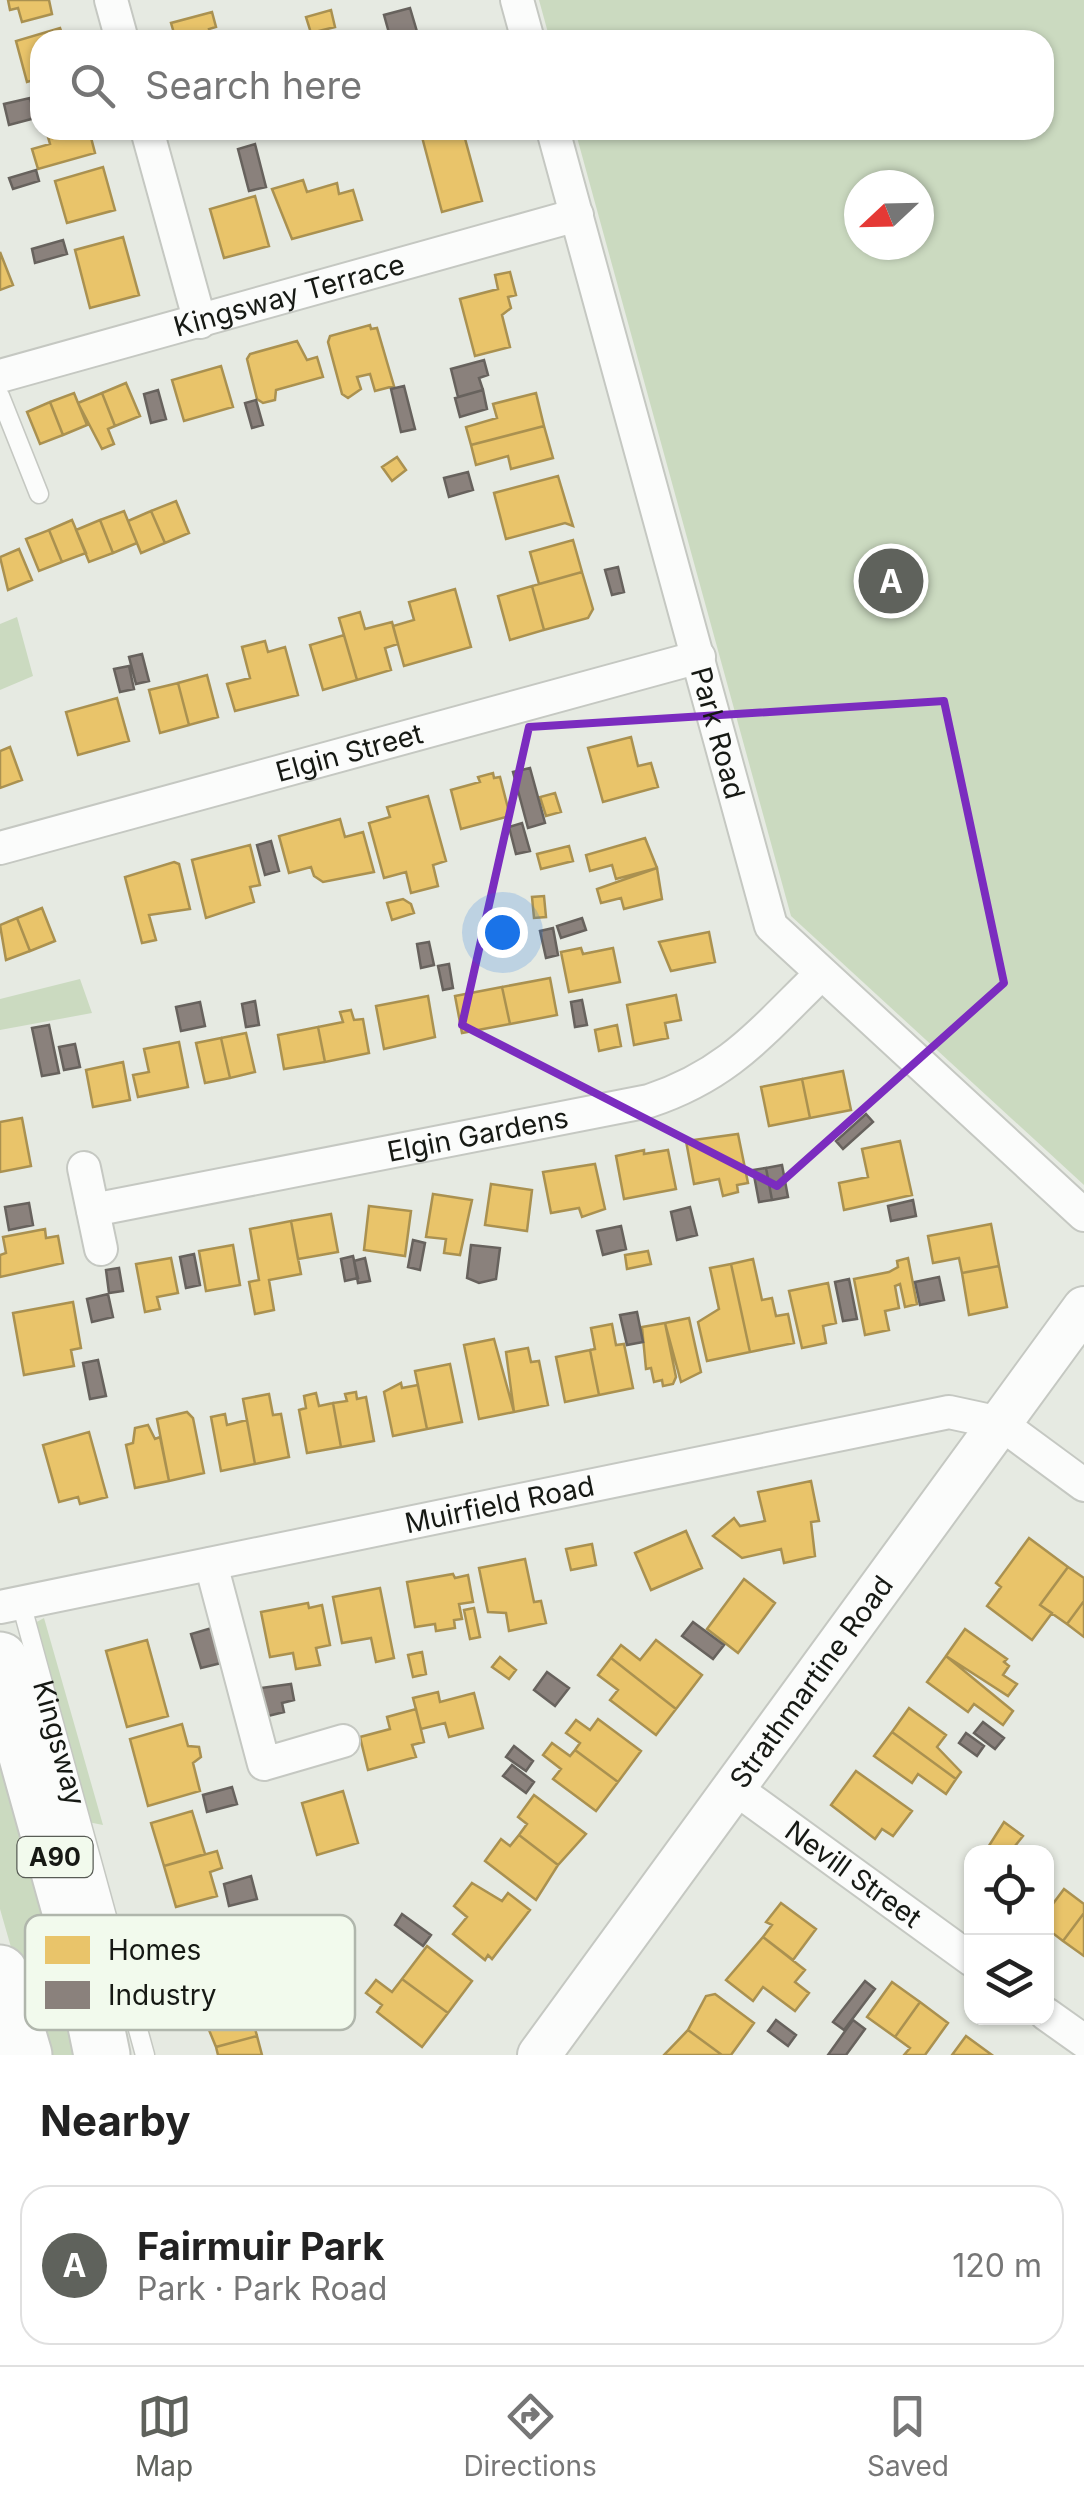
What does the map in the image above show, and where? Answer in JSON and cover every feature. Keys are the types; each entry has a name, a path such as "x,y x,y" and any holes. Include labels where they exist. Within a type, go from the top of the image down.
{"highway":[{"name":"Kingsway","path":"0,1660 71,1915"},
{"path":"0,1973 14,2044"},
{"name":"Kingsway","path":"97,2030 102,2055"}],"street":[{"path":"111,0 119,30"},
{"path":"517,0 525,30"},
{"path":"150,140 200,322"},
{"name":"Park Road","path":"557,140 772,926 1084,1215"},
{"name":"Kingsway Terrace","path":"0,376 577,215"},
{"name":"Elgin Street","path":"0,848 698,658"},
{"name":"Elgin Gardens","path":"93,1210 649,1101 694,1086 730,1062 821,974"},
{"path":"84,1168 101,1250"},
{"name":"Strathmartine Road","path":"539,2055 1084,1308"},
{"name":"Muirfield Road","path":"10,1605 950,1412 1000,1424"},
{"path":"1000,1424 1084,1485"},
{"path":"211,1564 264,1764 343,1742"},
{"name":"Nevill Street","path":"736,1789 964,1954"},
{"path":"1054,2020 1084,2042"}],"lane":[{"path":"0,396 39,494"},
{"name":"Kingsway","path":"10,1605 103,1915"},
{"name":"Kingsway","path":"138,2030 145,2055"}],"highlighted area":[{"path":"944,701 1004,983 777,1186 462,1025 529,727"}],"green space":[{"path":"539,0 1084,0 1084,1185 791,916 578,140 1054,140 1054,30 547,30"},
{"path":"17,617 33,676 0,690 0,624"},
{"path":"80,979 92,1013 0,1030 0,999"},
{"path":"44,1618 103,1825 88,1822 33,1624"},
{"path":"0,1724 47,1915 25,1915 25,1996 0,1909"},
{"path":"35,2030 75,2030 81,2055 42,2055"}],"building: Homes":[{"path":"8,0 49,0 52,14 22,22 18,8 10,10"},
{"path":"331,10 335,27 310,30 306,17"},
{"path":"212,12 216,27 173,30 171,23"},
{"path":"30,37 30,81 27,82 16,41"},
{"path":"49,140 92,140 95,153 38,169 32,149 50,144"},
{"path":"423,140 465,140 482,201 442,212"},
{"path":"103,167 115,210 67,223 55,181"},
{"path":"303,180 307,192 337,183 339,194 353,190 362,220 292,239 272,189"},
{"path":"255,196 269,246 224,258 210,209"},
{"path":"123,237 139,295 90,308 75,250"},
{"path":"0,252 13,285 0,290"},
{"path":"510,272 516,295 508,297 511,308 502,315 510,347 475,356 460,299 498,289 495,275"},
{"path":"370,325 371,329 377,328 394,386 375,391 370,374 357,377 361,389 348,398 342,394 328,342 330,336"},
{"path":"297,341 307,360 317,357 323,377 276,390 275,400 263,403 257,399 247,359 250,354"},
{"path":"221,366 233,407 184,421 172,380"},
{"path":"126,383 140,416 115,426 102,393"},
{"path":"74,393 87,425 63,435 50,402"},
{"path":"102,393 115,426 108,429 114,444 102,449 78,403"},
{"path":"536,393 544,426 471,445 466,427 497,418 493,404"},
{"path":"50,402 63,435 40,444 27,412"},
{"path":"544,426 553,458 511,469 508,456 476,465 471,445"},
{"path":"397,457 406,470 392,481 382,467"},
{"path":"558,476 573,526 565,523 506,539 494,493"},
{"path":"176,501 189,533 165,543 151,511"},
{"path":"124,511 137,543 113,553 100,520"},
{"path":"151,511 165,543 141,553 128,521"},
{"path":"72,520 86,553 62,562 49,530"},
{"path":"100,520 113,553 89,562 76,530"},
{"path":"49,530 62,562 39,571 26,539"},
{"path":"573,540 582,572 539,584 530,552"},
{"path":"19,549 32,580 8,590 0,557"},
{"path":"582,572 593,609 588,618 544,630 532,586"},
{"path":"532,586 544,630 510,640 498,596"},
{"path":"455,589 471,647 404,666 393,626 414,620 409,602"},
{"path":"360,612 365,629 392,622 398,644 385,648 391,670 357,680 339,618"},
{"path":"344,635 357,680 323,690 310,645"},
{"path":"265,641 268,652 285,647 298,695 235,711 227,684 250,678 242,647"},
{"path":"207,675 218,717 189,725 178,683"},
{"path":"178,683 189,725 160,733 149,690"},
{"path":"117,698 129,741 78,755 66,712"},
{"path":"631,737 638,766 651,763 658,787 603,802 588,748"},
{"path":"10,747 22,780 0,788 0,751"},
{"path":"493,773 494,778 500,777 510,816 461,829 451,790 480,782 478,777"},
{"path":"555,793 561,812 546,816 540,797"},
{"path":"428,796 446,861 433,865 438,886 411,893 406,872 384,878 369,823 390,817 387,807"},
{"path":"340,819 345,837 363,832 374,872 323,882 314,876 311,867 289,873 279,836"},
{"path":"645,838 657,868 616,879 612,865 590,871 586,855"},
{"path":"250,845 260,885 250,887 254,902 206,918 192,860"},
{"path":"569,846 573,861 541,869 537,854"},
{"path":"174,862 179,864 190,909 149,915 156,940 142,943 125,877"},
{"path":"657,868 662,899 624,909 621,898 601,903 597,889"},
{"path":"544,896 546,917 534,918 532,897"},
{"path":"403,899 411,904 414,913 392,920 387,903"},
{"path":"42,908 55,941 30,951 17,918"},
{"path":"17,918 30,951 6,960 0,925"},
{"path":"709,932 715,962 671,971 659,942"},
{"path":"581,948 583,954 613,948 620,982 569,992 561,952"},
{"path":"550,978 557,1015 510,1024 502,987"},
{"path":"502,987 510,1024 462,1033 455,996"},
{"path":"676,995 681,1020 665,1023 668,1038 634,1045 627,1005"},
{"path":"428,996 435,1037 384,1049 376,1006"},
{"path":"351,1010 354,1020 363,1019 369,1053 325,1062 318,1027 343,1022 340,1012"},
{"path":"617,1025 621,1046 599,1051 595,1030"},
{"path":"318,1027 325,1062 284,1069 278,1035"},
{"path":"246,1033 255,1072 230,1078 221,1038"},
{"path":"221,1038 230,1078 205,1083 196,1043"},
{"path":"179,1042 188,1087 138,1097 133,1075 149,1072 144,1049"},
{"path":"123,1062 130,1100 93,1107 86,1070"},
{"path":"843,1071 851,1110 810,1118 802,1079"},
{"path":"802,1079 810,1118 769,1126 761,1087"},
{"path":"22,1118 31,1166 0,1172 0,1122"},
{"path":"738,1134 748,1183 737,1185 738,1192 723,1196 719,1179 694,1184 686,1141"},
{"path":"900,1141 912,1195 844,1210 839,1183 868,1177 862,1149"},
{"path":"644,1150 644,1154 668,1150 676,1189 624,1199 616,1156"},
{"path":"595,1164 605,1209 582,1217 579,1208 551,1213 543,1172"},
{"path":"491,1184 532,1190 527,1231 485,1225"},
{"path":"433,1194 472,1200 460,1255 444,1253 446,1239 426,1237"},
{"path":"369,1206 411,1211 405,1256 364,1250"},
{"path":"331,1214 338,1252 298,1259 291,1221"},
{"path":"291,1221 301,1274 269,1280 274,1310 255,1314 249,1282 259,1280 250,1229"},
{"path":"991,1224 999,1266 962,1273 959,1258 933,1263 928,1236"},
{"path":"45,1229 46,1238 58,1236 63,1263 0,1277 0,1255 6,1253 3,1237"},
{"path":"233,1245 240,1285 206,1291 199,1251"},
{"path":"648,1251 651,1264 627,1269 625,1255"},
{"path":"171,1258 178,1293 157,1297 160,1309 145,1312 136,1264"},
{"path":"908,1258 917,1304 905,1307 900,1284 895,1286 899,1308 885,1311 889,1330 865,1335 854,1279 889,1272 898,1267 897,1261"},
{"path":"753,1259 762,1300 772,1298 776,1316 788,1314 794,1343 750,1352 731,1264"},
{"path":"731,1264 750,1352 707,1361 698,1322 719,1309 710,1268"},
{"path":"999,1266 1007,1307 969,1315 962,1273"},
{"path":"828,1283 836,1323 823,1326 826,1343 802,1348 789,1291"},
{"path":"73,1302 81,1348 71,1350 74,1366 24,1375 13,1313"},
{"path":"689,1318 701,1372 681,1382 665,1323"},
{"path":"665,1323 676,1377 673,1384 663,1386 662,1380 654,1382 651,1368 646,1369 642,1327"},
{"path":"612,1324 616,1345 624,1344 633,1388 599,1395 590,1350 595,1349 591,1328"},
{"path":"494,1339 514,1412 479,1419 464,1345"},
{"path":"528,1348 531,1362 539,1361 548,1405 514,1412 506,1352"},
{"path":"590,1350 599,1395 565,1402 556,1357"},
{"path":"450,1364 462,1422 427,1429 415,1371"},
{"path":"401,1383 402,1388 418,1385 427,1429 393,1436 384,1392"},
{"path":"356,1392 357,1399 366,1397 374,1441 341,1447 333,1403 347,1401 345,1394"},
{"path":"316,1393 319,1406 333,1403 341,1447 307,1453 299,1410 306,1408 304,1396"},
{"path":"269,1394 273,1415 281,1414 289,1457 255,1464 243,1399"},
{"path":"187,1412 193,1418 204,1473 169,1481 157,1419"},
{"path":"225,1414 227,1425 247,1420 255,1464 221,1471 211,1417"},
{"path":"148,1425 155,1439 160,1437 169,1481 135,1488 126,1445 133,1443 135,1428"},
{"path":"89,1432 107,1497 80,1504 78,1497 59,1502 43,1445"},
{"path":"811,1481 819,1521 811,1522 815,1556 784,1563 781,1549 742,1558 713,1536 734,1518 740,1526 765,1521 758,1492"},
{"path":"686,1531 702,1568 651,1590 635,1553"},
{"path":"1029,1538 1068,1567 1040,1605 1052,1613 1032,1640 987,1606 1001,1587 996,1583"},
{"path":"592,1544 596,1565 571,1570 566,1549"},
{"path":"525,1559 534,1602 541,1601 546,1623 509,1631 506,1613 488,1612 479,1568"},
{"path":"1068,1567 1084,1578 1084,1601 1067,1624 1040,1605"},
{"path":"453,1574 455,1578 468,1575 473,1602 459,1604 462,1619 454,1620 455,1628 436,1631 435,1624 415,1627 407,1582"},
{"path":"744,1579 775,1603 738,1653 707,1629"},
{"path":"380,1588 394,1658 376,1662 371,1638 342,1643 333,1597"},
{"path":"1084,1601 1084,1637 1067,1624"},
{"path":"308,1603 309,1608 322,1605 330,1645 316,1648 320,1665 296,1669 293,1653 270,1657 261,1612"},
{"path":"474,1608 480,1637 470,1639 464,1610"},
{"path":"965,1629 1007,1659 1004,1662 1009,1666 1003,1675 1017,1684 1008,1696 946,1656"},
{"path":"147,1640 168,1716 127,1727 106,1651"},
{"path":"656,1640 702,1675 676,1709 611,1658 621,1645 640,1660"},
{"path":"422,1652 426,1674 413,1677 408,1655"},
{"path":"946,1656 1013,1711 1003,1725 974,1704 968,1712 927,1682"},
{"path":"500,1657 516,1670 509,1679 492,1667"},
{"path":"611,1658 676,1709 656,1735 610,1700 618,1690 598,1675"},
{"path":"438,1692 440,1702 474,1693 483,1728 449,1737 445,1723 421,1729 413,1698"},
{"path":"909,1708 946,1735 937,1747 961,1772 956,1779 892,1732"},
{"path":"416,1709 424,1742 412,1745 416,1757 368,1770 360,1737 390,1729 387,1717"},
{"path":"598,1719 641,1751 618,1782 575,1750 580,1743 566,1733 576,1720 590,1730"},
{"path":"182,1724 188,1746 199,1747 201,1757 193,1763 200,1791 148,1806 130,1739"},
{"path":"892,1732 956,1779 946,1794 918,1774 912,1783 874,1756"},
{"path":"552,1743 570,1756 575,1750 618,1782 596,1811 553,1779 561,1769 543,1755"},
{"path":"856,1771 912,1811 893,1836 882,1829 875,1839 831,1805"},
{"path":"343,1791 358,1843 317,1855 302,1803"},
{"path":"534,1795 586,1834 558,1865 519,1835 527,1824 518,1817"},
{"path":"192,1811 205,1854 164,1866 151,1823"},
{"path":"1004,1822 1023,1836 1016,1845 989,1845"},
{"path":"519,1835 558,1865 536,1900 485,1861 501,1839 510,1846"},
{"path":"217,1851 222,1868 210,1872 217,1896 176,1907 164,1866"},
{"path":"472,1883 502,1901 508,1893 530,1910 492,1959 488,1955 485,1960 453,1934 467,1917 454,1906"},
{"path":"1064,1889 1084,1904 1084,1913 1063,1941 1054,1934 1054,1902"},
{"path":"781,1903 816,1929 793,1960 763,1937 772,1925 766,1922"},
{"path":"1084,1913 1084,1956 1063,1941"},
{"path":"763,1937 805,1970 795,1982 809,1993 795,2011 763,1987 753,2001 726,1980"},
{"path":"427,1946 472,1981 448,2013 402,1979"},
{"path":"402,1979 448,2013 422,2047 377,2012 382,2005 366,1993 376,1980 392,1992"},
{"path":"892,1982 920,2002 895,2037 867,2017"},
{"path":"715,1994 754,2023 731,2055 722,2055 688,2030 706,1996"},
{"path":"920,2002 948,2023 925,2055 904,2055 910,2048 895,2037"},
{"path":"209,2030 255,2030 257,2036 216,2047"},
{"path":"688,2030 722,2055 664,2055"},
{"path":"257,2036 262,2055 218,2055 216,2047"},
{"path":"966,2036 992,2055 952,2055"}],"building: Industry":[{"path":"410,8 417,30 388,30 384,15"},
{"path":"30,98 30,119 9,125 4,104"},
{"path":"255,144 266,187 249,191 238,149"},
{"path":"36,170 39,181 13,189 9,178"},
{"path":"63,240 67,254 35,263 32,249"},
{"path":"484,360 488,375 479,378 483,390 458,397 451,369"},
{"path":"404,386 415,429 401,432 391,389"},
{"path":"158,390 166,419 151,423 144,394"},
{"path":"483,390 487,409 460,417 455,398"},
{"path":"256,400 263,425 252,428 245,403"},
{"path":"468,472 473,490 449,497 444,478"},
{"path":"618,567 624,592 612,595 605,570"},
{"path":"142,654 149,681 136,684 129,657"},
{"path":"129,666 134,689 120,692 114,669"},
{"path":"530,768 545,823 528,828 513,772"},
{"path":"522,823 530,851 516,854 509,827"},
{"path":"271,841 279,871 265,875 257,845"},
{"path":"582,918 586,930 561,938 557,926"},
{"path":"553,928 558,955 546,958 540,931"},
{"path":"429,942 434,965 421,968 417,944"},
{"path":"449,964 453,988 443,990 438,966"},
{"path":"582,1000 587,1025 575,1027 571,1002"},
{"path":"255,1001 259,1025 246,1027 242,1004"},
{"path":"200,1002 205,1026 181,1031 176,1007"},
{"path":"49,1025 59,1073 42,1076 32,1028"},
{"path":"75,1044 80,1067 64,1070 59,1047"},
{"path":"866,1114 873,1122 843,1149 836,1141"},
{"path":"782,1165 788,1197 772,1200 766,1168"},
{"path":"766,1168 772,1200 759,1202 753,1170"},
{"path":"913,1200 916,1216 891,1221 888,1206"},
{"path":"29,1203 33,1225 9,1230 5,1207"},
{"path":"690,1207 697,1235 677,1240 671,1212"},
{"path":"621,1226 626,1249 603,1255 597,1231"},
{"path":"413,1240 425,1243 420,1270 408,1267"},
{"path":"471,1245 500,1248 496,1279 479,1283 467,1278"},
{"path":"194,1254 200,1285 186,1288 180,1257"},
{"path":"353,1256 358,1278 345,1281 341,1259"},
{"path":"365,1258 370,1281 358,1283 354,1261"},
{"path":"119,1268 123,1291 109,1293 106,1270"},
{"path":"939,1277 944,1300 920,1305 915,1282"},
{"path":"849,1279 857,1319 843,1321 835,1282"},
{"path":"108,1294 113,1317 92,1322 87,1299"},
{"path":"637,1312 643,1342 627,1345 620,1315"},
{"path":"98,1360 106,1396 90,1399 83,1363"},
{"path":"693,1622 724,1645 713,1659 682,1636"},
{"path":"215,1627 225,1662 201,1668 191,1634"},
{"path":"547,1672 569,1688 555,1706 534,1690"},
{"path":"291,1684 294,1700 282,1703 284,1712 268,1716 261,1688"},
{"path":"983,1722 1004,1738 995,1749 974,1733"},
{"path":"966,1733 984,1746 977,1756 959,1743"},
{"path":"514,1746 533,1761 526,1771 506,1757"},
{"path":"512,1765 534,1782 526,1793 503,1776"},
{"path":"232,1787 237,1804 207,1812 203,1795"},
{"path":"251,1876 257,1899 229,1906 224,1884"},
{"path":"402,1914 431,1935 423,1946 395,1925"},
{"path":"865,1981 875,1989 844,2030 833,2022"},
{"path":"776,2020 796,2035 788,2046 768,2031"},
{"path":"853,2020 865,2029 846,2055 828,2055"}],"place":[{"name":"Fairmuir Park","path":"891,581"}]}
